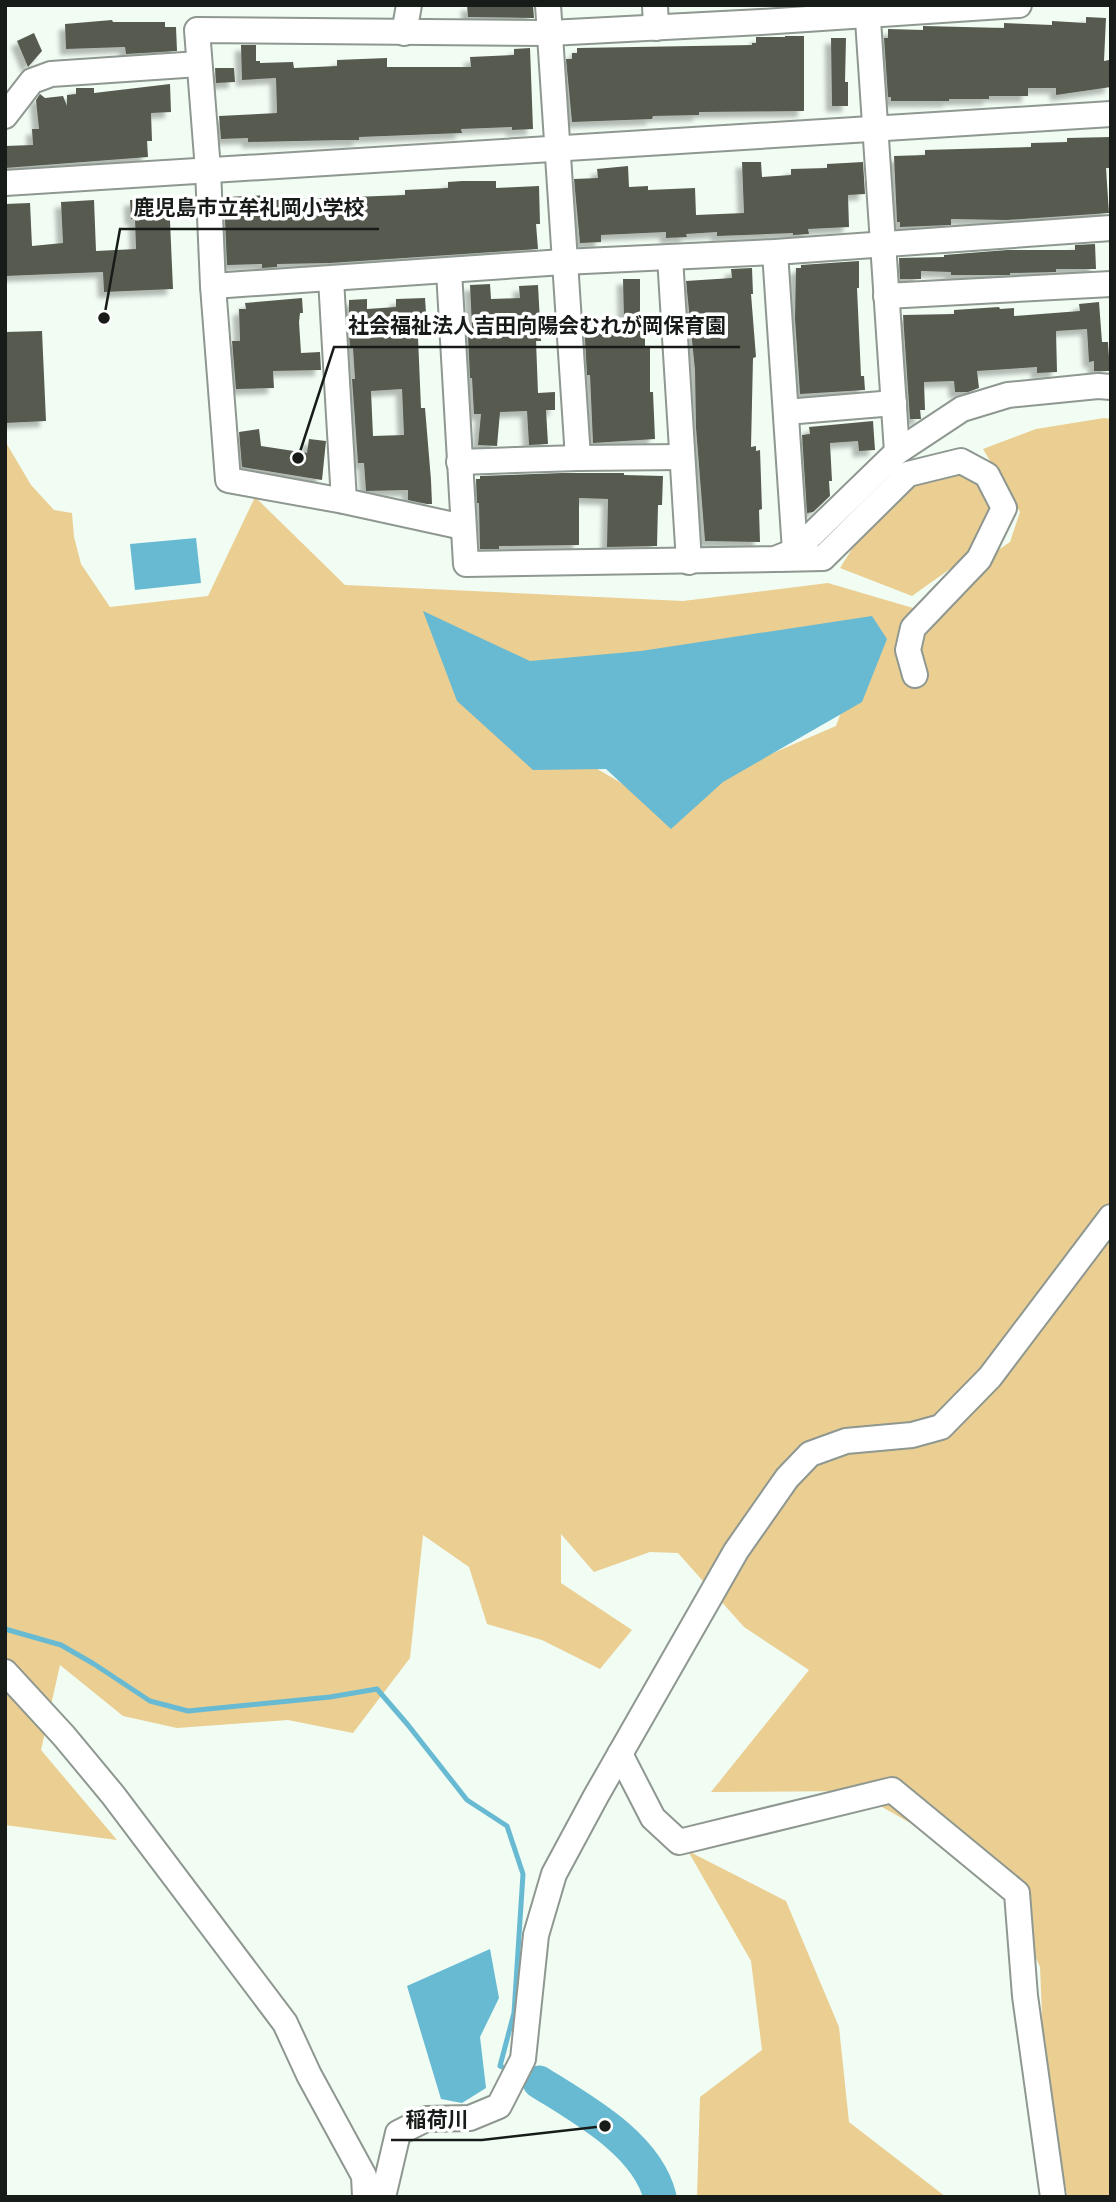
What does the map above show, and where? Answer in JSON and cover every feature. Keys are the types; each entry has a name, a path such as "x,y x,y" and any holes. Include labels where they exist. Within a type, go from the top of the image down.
{"street":[{"path":"404,33 409,5"},
{"path":"548,5 578,458"},
{"path":"463,527 344,500 228,480 197,30 550,33 655,17 1020,5"},
{"path":"867,10 897,452"},
{"path":"5,116 32,81 51,74 199,64"},
{"path":"5,183 1111,114"},
{"path":"213,286 563,262 775,252 1111,228"},
{"path":"775,252 786,412 785,555"},
{"path":"670,257 689,562"},
{"path":"449,271 466,564 689,562 785,555 796,561 823,558 908,474 961,461 987,475 1004,508 979,559 914,628 908,650 915,675"},
{"path":"331,279 344,500"},
{"path":"886,296 1111,284"},
{"path":"785,555 897,452 962,409 1009,395 1111,387"},
{"path":"786,412 894,403"},
{"path":"459,462 681,457"},
{"path":"383,2197 397,2133 426,2119 470,2118 499,2106 508,2091 523,2059 536,1935 554,1874 736,1551 787,1478 810,1454 846,1441 912,1435 941,1427 990,1377 1111,1217"},
{"path":"5,1672 64,1736 113,1795 285,2023 309,2075 364,2176 365,2197"},
{"path":"620,1754 653,1818 679,1842 892,1790 1017,1893 1026,1997 1053,2197"}],"shaded area":[{"path":"1111,419 1111,2197 1068,2197 1046,2109 1040,1967 998,1873 854,1791 711,1792 809,1670 744,1627 678,1553 650,1552 594,1572 561,1534 561,1583 632,1630 600,1669 542,1640 487,1624 469,1567 423,1535 410,1658 353,1733 288,1720 177,1728 123,1716 60,1665 41,1750 117,1840 5,1825 5,441 31,485 54,510 72,513 74,537 81,564 110,607 208,596 255,497 345,585 683,601 828,583 913,608 1010,542 1020,512 983,449 1036,429","holes":["871,630 836,726 656,803 547,740"]},
{"path":"956,469 977,479 993,511 971,554 912,596 840,568 871,519 906,485"},
{"path":"688,1851 786,1901 839,2027 849,2122 946,2197 697,2197 700,2097 762,2050 751,1961"}],"water":[{"path":"196,538 201,583 135,590 130,544"},
{"path":"423,611 530,661 641,651 872,616 887,639 862,702 723,782 671,829 606,769 533,770 457,701"},
{"path":"490,1949 499,1998 480,2037 486,2088 462,2103 441,2099 407,1986"}],"building":[{"path":"467,5 533,5 534,18 468,17"},
{"path":"1086,17 1106,18 1104,61 1109,60 1111,87 1056,95 1056,88 1028,88 1028,96 989,96 989,99 949,101 891,101 891,97 888,97 884,38 888,38 888,29 923,30 923,26 1004,28 1004,23 1086,23"},
{"path":"112,20 165,22 165,27 176,27 177,51 126,54 125,47 66,49 65,24"},
{"path":"34,33 42,51 28,67 17,41"},
{"path":"804,36 804,111 699,112 699,115 653,116 652,119 572,122 566,59 572,59 572,53 577,53 577,48 752,45 756,43 756,37"},
{"path":"831,38 846,38 845,82 848,82 848,106 832,106"},
{"path":"241,45 256,45 256,61 260,63 293,62 294,68 337,66 337,60 387,58 387,67 471,67 470,57 514,55 514,49 530,48 533,129 461,129 462,133 359,137 359,140 248,142 248,138 221,139 219,116 277,113 276,78 242,80"},
{"path":"215,68 234,68 235,82 216,83"},
{"path":"170,84 171,112 151,113 152,141 147,141 148,157 5,168 5,146 33,145 32,129 39,129 36,100 40,94 45,98 63,96 67,106 67,95 76,94 76,88 94,88 94,93"},
{"path":"1111,137 1111,168 1106,168 1109,213 1007,220 951,219 951,225 900,227 900,222 897,222 894,156 925,155 925,150 1031,147 1031,143 1067,142 1067,138"},
{"path":"742,162 761,162 762,177 791,175 791,169 827,168 827,164 863,162 865,194 848,195 849,227 808,229 809,234 717,236 717,232 666,238 666,232 601,235 601,242 580,243 574,179 598,178 597,169 628,166 629,187 648,186 648,190 695,188 696,215 744,213"},
{"path":"496,181 496,188 539,186 540,224 536,224 538,249 277,264 277,267 262,268 262,264 227,265 224,197 274,195 274,200 405,195 405,190 448,188 448,182"},
{"path":"169,198 173,289 104,292 103,272 5,276 5,204 30,203 32,246 63,243 61,202 94,200 96,251 136,249 135,219 131,219 130,200"},
{"path":"1095,244 1096,269 1056,269 1056,272 1010,275 951,275 951,272 921,271 921,279 900,279 899,258 944,257 1007,250 1075,250 1075,245"},
{"path":"859,261 857,288 861,376 864,376 865,390 800,394 795,319 796,268 801,268 801,265"},
{"path":"752,268 751,294 756,357 753,358 751,447 756,446 756,451 760,450 760,542 705,541 696,428 695,370 686,281 732,278 731,269"},
{"path":"623,279 640,279 640,315 645,315 645,347 650,347 650,392 653,392 655,439 593,443 584,320 624,320"},
{"path":"490,284 491,299 520,298 519,286 538,285 541,341 536,341 538,393 555,392 555,410 546,410 548,444 529,445 527,411 500,412 497,446 478,445 481,414 474,414 470,378 470,285"},
{"path":"302,298 303,313 300,313 299,322 301,353 320,352 321,370 273,371 274,388 236,389 232,341 240,341 239,309 246,309 245,303"},
{"path":"425,298 426,313 417,314 421,408 425,408 432,504 408,500 408,490 366,491 364,463 358,463 349,300 367,299 367,309 396,307 396,299","holes":["402,389 404,435 373,436 371,391"]},
{"path":"1099,302 1102,342 1108,342 1110,371 1094,371 1094,361 1089,362 1087,329 1056,331 1057,372 1037,373 1037,367 977,371 979,388 968,392 955,392 954,381 924,382 925,410 920,410 921,419 910,419 903,315 954,314 954,310 999,307 1014,308 1014,316 1080,311 1079,304"},
{"path":"42,331 46,421 5,423 5,332"},
{"path":"873,421 875,450 859,451 858,441 830,443 830,496 813,512 807,513 802,435 810,434 809,427"},
{"path":"259,429 261,446 307,453 309,439 326,441 322,480 242,467 239,432"},
{"path":"562,473 663,476 662,505 658,505 657,546 607,547 608,499 579,498 579,545 499,546 499,549 480,549 476,479 480,479 480,476"}],"waterway":[{"path":"5,1629 61,1645 150,1701 188,1711 330,1697 377,1689 467,1800 507,1826 523,1874 514,2013 500,2066 511,2071"},
{"path":"523,2076 539,2082"},
{"path":"539,2082 593,2116 627,2144 642,2160 660,2197"}],"place":[{"name":"鹿児島市立牟礼岡小学校","path":"104,318"},
{"name":"社会福祉法人吉田向陽会むれが岡保育園","path":"298,458"},
{"name":"稲荷川","path":"605,2126"}]}
